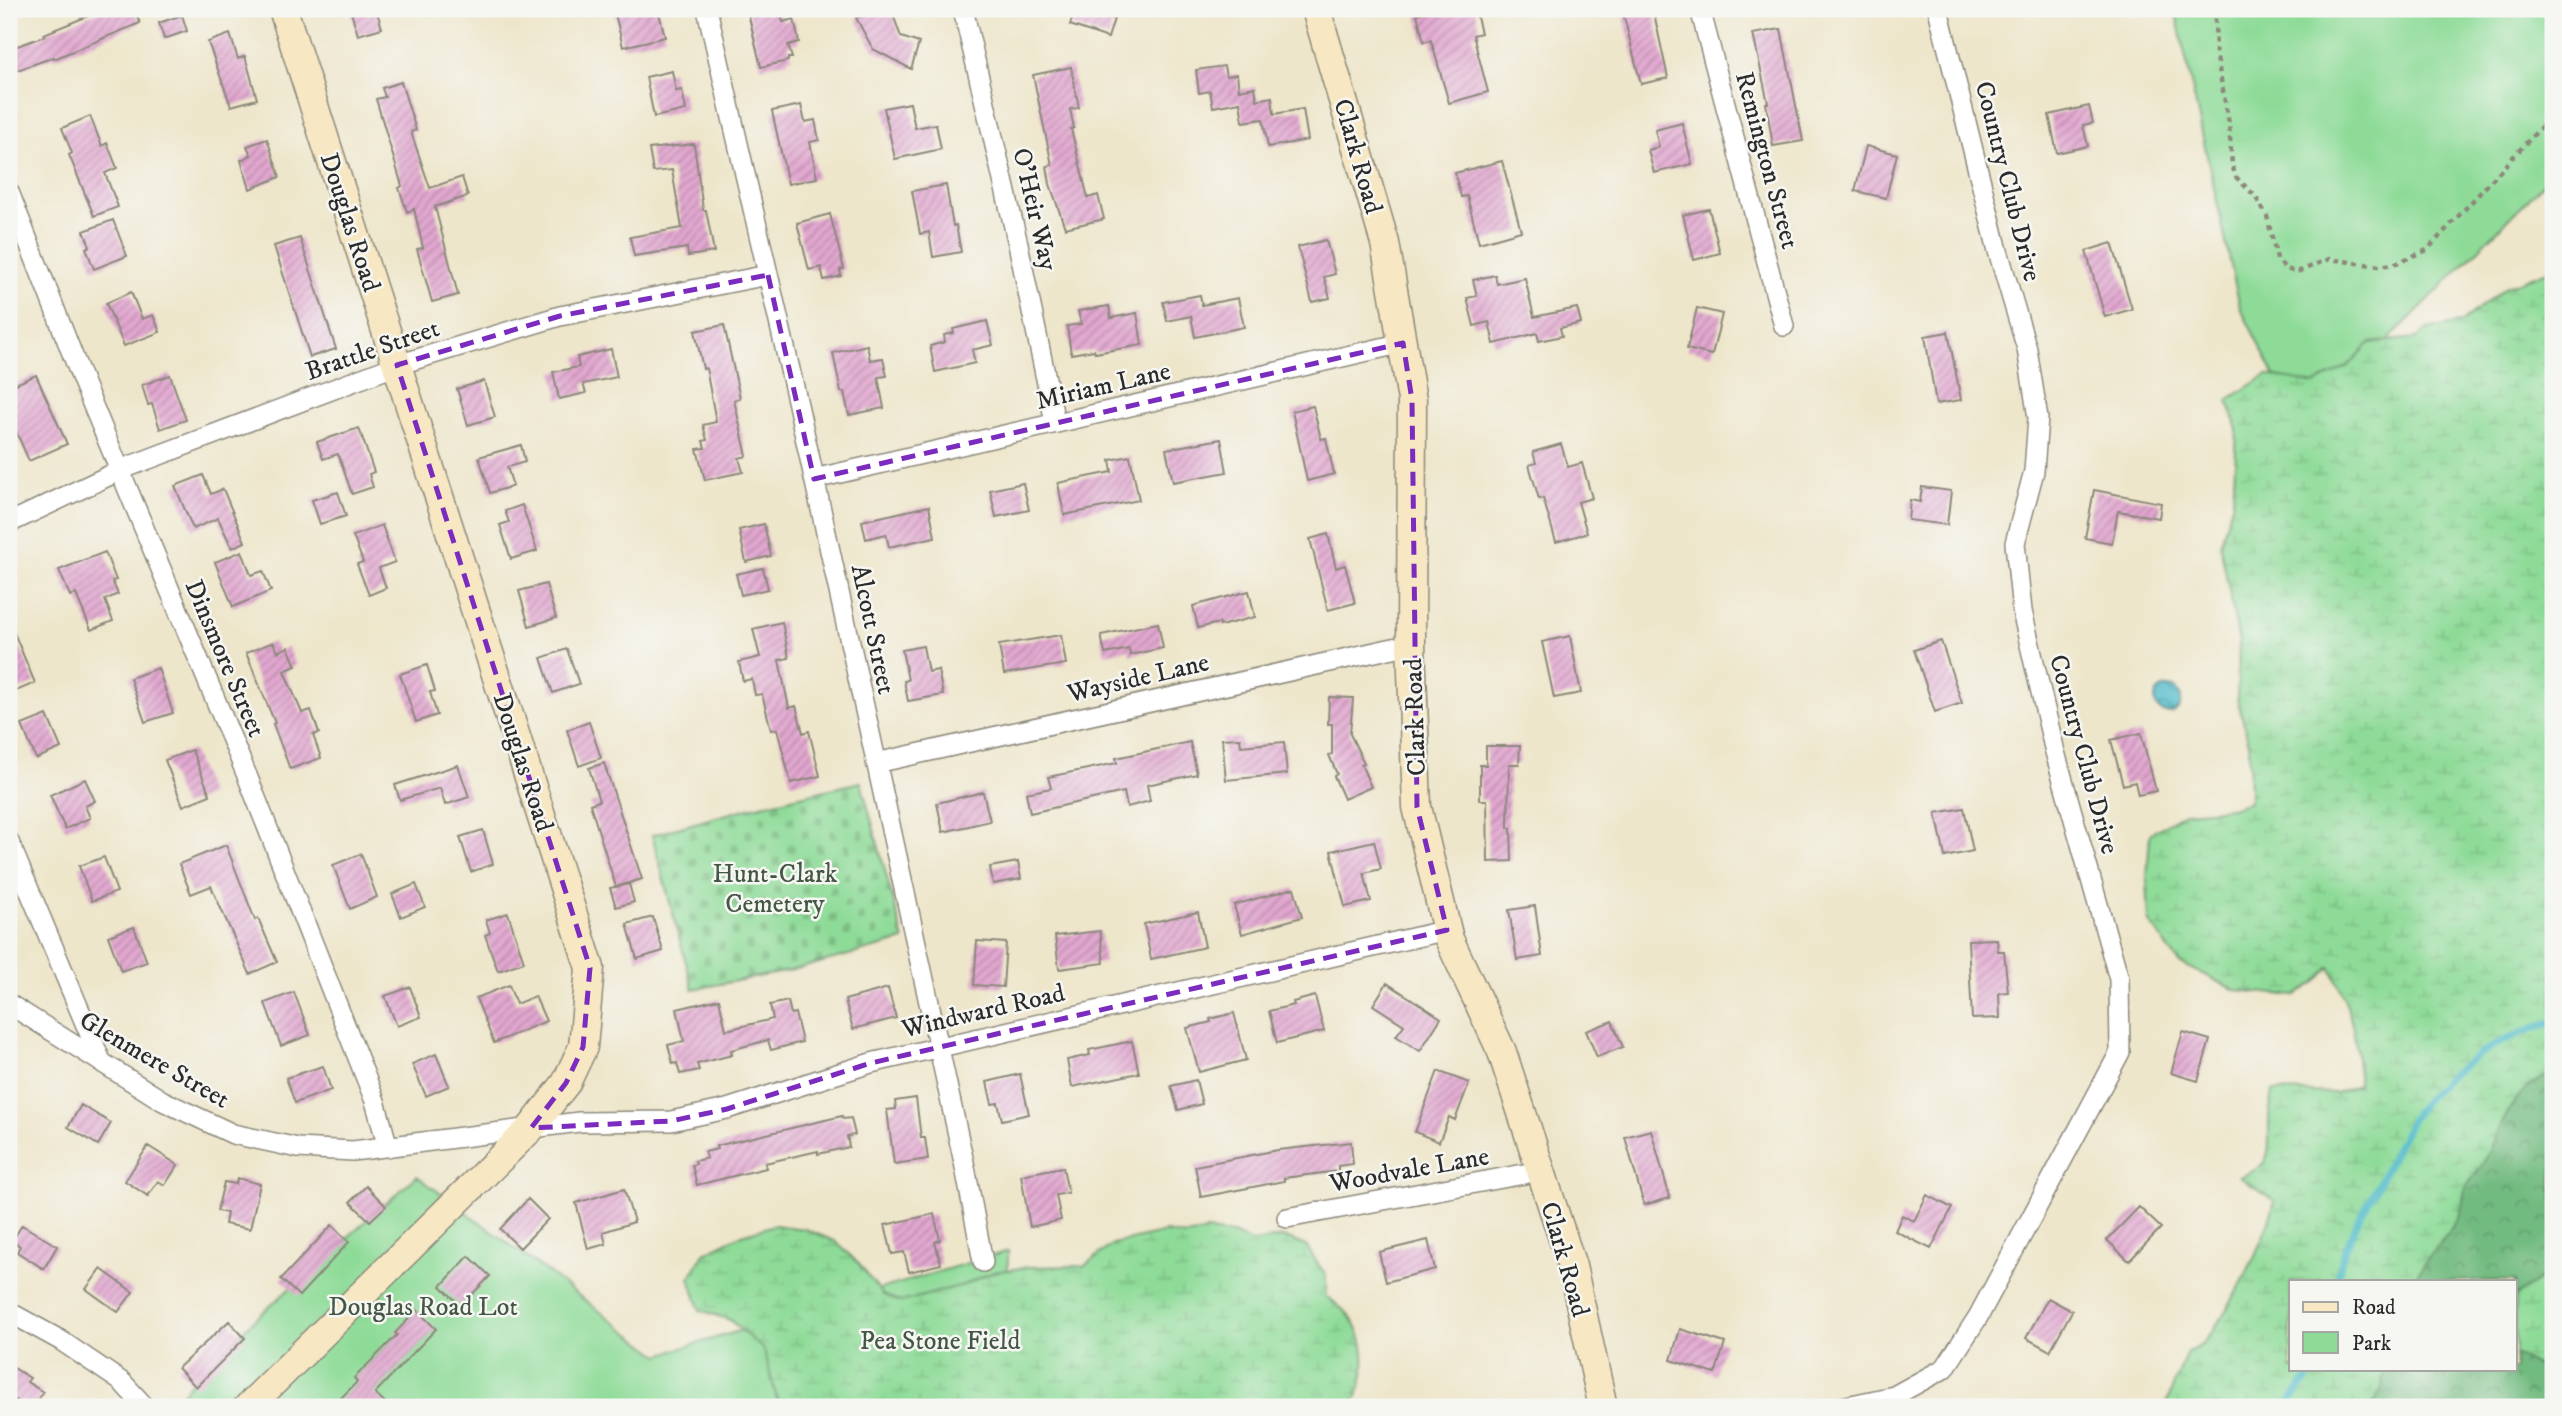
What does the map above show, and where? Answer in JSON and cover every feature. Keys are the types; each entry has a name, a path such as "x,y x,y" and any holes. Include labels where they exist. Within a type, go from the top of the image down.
{"street":[{"name":"Douglas Road","path":"248,1407 531,1128 566,1083 583,1047 590,968 283,9"},
{"name":"Alcott Street","path":"707,9 814,479 939,1047 983,1262"},
{"name":"O'Heir Way","path":"962,9 1018,244 1055,422"},
{"name":"Clark Road","path":"1316,9 1385,243 1412,400 1411,644 1417,807 1447,930 1502,1052 1572,1266 1603,1407"},
{"name":"Remington Street","path":"1700,9 1784,326"},
{"name":"Country Club Drive","path":"1842,1407 1894,1396 1945,1368 1978,1317 2120,1052 2119,979 2055,752 2022,611 2015,543 2034,471 2038,418 2027,349 1998,251 1938,9"},
{"name":"Dinsmore Street","path":"9,192 253,791 375,1101 388,1147"},
{"name":"Brattle Street","path":"9,523 120,470 397,365 560,316 768,275"},
{"name":"Miriam Lane","path":"814,479 1404,343"},
{"name":"Wayside Lane","path":"876,762 1411,644"},
{"path":"9,842 101,1061"},
{"name":"Windward Road","path":"531,1128 579,1122 671,1121 727,1109 871,1063 1447,930"},
{"name":"Glenmere Street","path":"9,1004 163,1101 233,1134 298,1148 353,1151 531,1128"},
{"name":"Woodvale Lane","path":"1287,1218 1540,1171"},
{"path":"9,1312 61,1340 122,1382 145,1407"}],"path":[{"path":"2218,9 2215,18 2216,52 2229,124 2232,165 2236,177 2255,196 2267,216 2277,259 2292,271 2300,271 2329,259 2379,266 2394,264 2427,250 2553,114"}],"highlighted area":[{"path":"768,275 814,479 1403,343 1412,400 1417,807 1447,930 871,1063 727,1109 671,1121 531,1128 566,1083 583,1047 590,968 397,365 560,316"}],"green space":[{"path":"2175,9 2553,9 2553,174 2329,400 2288,402 2240,307"},
{"path":"2553,269 2553,1074 2525,1089 2516,1099 2483,1163 2467,1186 2459,1216 2414,1280 2289,1280 2289,1370 2383,1370 2382,1388 2372,1407 2165,1407 2187,1352 2201,1345 2223,1315 2245,1277 2270,1218 2275,1201 2239,1177 2259,1168 2267,1156 2273,1091 2336,1093 2358,1085 2352,1024 2330,967 2316,982 2295,996 2235,990 2178,962 2149,921 2147,878 2150,834 2186,812 2231,808 2250,802 2249,744 2237,698 2239,642 2220,544 2233,502 2237,430 2228,400 2267,375 2315,384 2348,366 2370,343 2417,338 2428,329 2460,323 2506,287"},
{"name":"Hunt-Clark Cemetery","path":"861,782 904,940 789,971 693,989 652,835 749,808"},
{"path":"2553,1074 2553,1269 2516,1296 2516,1280 2414,1280 2459,1216 2467,1186 2483,1163 2509,1110 2525,1089"},
{"name":"Douglas Road Lot","path":"417,1176 659,1355 1008,1251 1005,1407 179,1407 174,1403 207,1362"},
{"name":"Pea Stone Field","path":"774,1225 805,1229 835,1241 858,1263 883,1295 901,1302 963,1285 993,1272 1028,1267 1084,1266 1113,1244 1166,1232 1186,1236 1207,1231 1232,1234 1253,1242 1283,1237 1306,1246 1326,1276 1326,1297 1346,1312 1357,1328 1364,1351 1361,1386 1352,1407 779,1407 764,1350 730,1320 700,1310 690,1278 704,1253 736,1237"},
{"path":"2553,1269 2553,1373 2516,1354 2516,1296"},
{"path":"2516,1354 2553,1373 2553,1407 2372,1407 2382,1388 2383,1370 2516,1370"}],"water":[{"path":"2168,687 2177,691 2181,700 2177,709 2168,713 2159,709 2155,700 2159,691"}],"building":[{"path":"105,9 134,9 140,23 54,59 9,73 9,49"},
{"path":"350,9 376,9 382,28 358,35"},
{"path":"614,9 658,9 665,37 623,47"},
{"path":"747,9 779,9 783,22 794,19 799,42 788,45 792,58 761,67"},
{"path":"879,9 891,9 901,37 919,43 911,69 873,49 856,18"},
{"path":"1075,9 1117,9 1108,38 1070,25"},
{"path":"1436,9 1475,9 1481,33 1473,35 1488,92 1449,103 1431,40 1424,42 1417,14"},
{"path":"1622,9 1653,9 1668,78 1641,84"},
{"path":"182,15 187,31 164,39 159,23"},
{"path":"1781,29 1803,141 1773,146 1768,103 1753,34"},
{"path":"230,34 238,59 245,56 257,99 231,106 208,42"},
{"path":"1224,66 1226,76 1237,74 1239,90 1255,87 1257,100 1272,97 1274,114 1303,109 1308,140 1268,147 1263,119 1243,122 1240,102 1213,107 1210,91 1199,93 1196,70"},
{"path":"1071,67 1079,108 1070,109 1074,128 1071,129 1088,198 1098,195 1104,219 1065,228 1050,184 1047,166 1052,165 1033,75"},
{"path":"672,71 676,91 682,90 686,110 654,117 646,77"},
{"path":"401,82 416,130 411,132 430,188 462,177 468,196 435,207 458,295 432,302 417,249 423,248 414,209 407,212 376,99 385,97 382,88"},
{"path":"910,103 915,128 936,124 941,149 895,159 884,108"},
{"path":"801,105 805,122 815,120 819,140 810,142 817,178 788,184 772,111"},
{"path":"2089,106 2093,123 2083,125 2088,146 2057,153 2049,115"},
{"path":"90,116 102,146 107,143 117,168 105,173 118,207 94,216 69,155 72,153 62,128"},
{"path":"1682,123 1692,164 1654,173 1648,150 1659,147 1655,130"},
{"path":"267,139 280,177 250,189 241,160 251,155 247,146"},
{"path":"694,144 703,210 706,210 714,252 688,256 687,248 634,256 630,237 682,228 672,170 653,172 649,149"},
{"path":"1866,146 1897,154 1886,198 1855,191"},
{"path":"1502,161 1521,231 1479,243 1467,196 1461,197 1455,173"},
{"path":"946,185 953,226 956,225 961,252 933,257 929,232 920,234 912,191"},
{"path":"1709,209 1720,253 1694,260 1683,215"},
{"path":"830,214 844,269 840,270 841,276 824,280 821,267 809,270 797,223"},
{"path":"113,220 127,256 94,269 86,248 90,246 84,231"},
{"path":"300,238 336,349 310,357 274,246"},
{"path":"1326,240 1335,274 1324,277 1330,298 1312,302 1298,247"},
{"path":"2112,243 2132,309 2105,317 2086,251"},
{"path":"1495,275 1497,284 1525,278 1534,317 1577,308 1581,323 1560,328 1562,336 1539,341 1537,333 1494,344 1489,322 1474,326 1467,298 1477,296 1473,280"},
{"path":"131,292 142,319 153,315 160,332 124,346 106,303"},
{"path":"1200,295 1202,305 1238,298 1244,327 1195,337 1191,316 1167,321 1163,302"},
{"path":"1109,306 1111,318 1137,313 1142,345 1071,354 1067,326 1081,324 1078,311"},
{"path":"1697,308 1722,314 1712,355 1687,349"},
{"path":"987,321 993,345 972,350 975,363 935,372 930,346 945,342 944,335 954,333 953,329"},
{"path":"724,325 740,398 734,400 747,456 739,458 743,472 705,480 697,449 705,448 703,441 707,440 703,425 716,422 706,368 703,369 695,331"},
{"path":"1948,332 1961,400 1936,404 1925,336"},
{"path":"867,345 870,360 883,358 887,376 878,377 884,408 849,415 833,353"},
{"path":"611,349 617,377 583,384 586,393 559,399 553,372 579,367 577,357"},
{"path":"36,375 67,444 29,461 9,415 9,387"},
{"path":"170,375 186,420 160,429 142,385"},
{"path":"484,381 495,417 468,425 457,389"},
{"path":"1313,406 1321,439 1326,438 1334,474 1307,481 1292,411"},
{"path":"359,428 374,472 369,474 373,487 352,494 338,454 323,459 317,442"},
{"path":"1221,439 1227,472 1173,482 1166,449"},
{"path":"1561,444 1568,467 1582,463 1592,498 1578,502 1587,533 1556,542 1543,498 1539,499 1529,465 1536,463 1533,452"},
{"path":"521,445 525,462 507,467 513,486 490,493 479,457"},
{"path":"1130,456 1139,500 1064,515 1058,483 1112,472 1110,460"},
{"path":"203,475 211,494 223,489 245,542 232,548 218,518 193,529 175,486"},
{"path":"1023,483 1029,510 996,517 990,490"},
{"path":"1922,487 1951,491 1947,525 1908,520 1910,500 1920,502"},
{"path":"2094,490 2161,503 2159,518 2118,511 2112,543 2085,538"},
{"path":"338,492 346,516 320,524 312,500"},
{"path":"522,505 537,551 511,559 500,525 509,522 505,511"},
{"path":"929,506 935,537 889,547 886,534 866,539 862,521"},
{"path":"764,524 771,556 746,562 739,530"},
{"path":"382,525 395,562 379,568 386,588 369,595 357,564 363,562 353,536"},
{"path":"1328,534 1336,568 1345,565 1355,603 1328,610 1310,539"},
{"path":"242,551 251,575 263,571 271,591 233,607 215,562"},
{"path":"105,552 116,580 112,581 118,594 105,600 113,621 91,630 76,594 70,596 59,570"},
{"path":"763,568 768,589 741,595 736,574"},
{"path":"546,584 556,618 529,626 519,591"},
{"path":"1249,591 1255,617 1220,626 1219,623 1198,628 1193,606"},
{"path":"9,621 35,683 9,694"},
{"path":"782,622 789,658 779,660 789,708 796,706 803,733 809,731 820,776 791,783 777,729 771,730 762,694 755,695 752,679 743,681 739,662 760,657 753,629"},
{"path":"1158,623 1163,648 1130,655 1129,649 1105,654 1101,635"},
{"path":"1061,635 1066,664 1004,674 999,645"},
{"path":"1570,636 1581,693 1554,698 1542,642"},
{"path":"1941,641 1962,703 1935,712 1914,650"},
{"path":"273,642 278,652 288,647 296,666 284,671 302,713 311,710 319,733 313,735 321,758 290,769 273,724 275,723 246,653"},
{"path":"923,646 928,672 938,670 943,695 908,701 904,681 908,680 902,650"},
{"path":"567,649 579,684 553,693 541,658"},
{"path":"427,665 435,691 430,692 437,715 416,722 400,674"},
{"path":"158,668 173,713 145,722 130,678"},
{"path":"1329,697 1353,698 1350,734 1364,763 1361,764 1371,787 1344,799 1329,755 1332,754 1332,724 1328,724"},
{"path":"47,715 61,748 36,759 22,725"},
{"path":"589,722 601,758 579,766 567,730"},
{"path":"2141,733 2156,791 2138,795 2135,782 2123,785 2111,740"},
{"path":"1240,738 1241,746 1284,742 1287,774 1226,780 1222,739"},
{"path":"1190,742 1197,774 1147,785 1150,801 1127,807 1124,792 1030,813 1026,793 1051,788 1048,777 1117,763 1116,758"},
{"path":"1486,746 1520,746 1519,764 1509,764 1508,828 1511,828 1512,861 1488,862 1487,800 1480,800 1480,765 1486,765"},
{"path":"192,750 210,795 183,806 165,760"},
{"path":"604,763 642,879 616,887 590,804 599,801 589,768"},
{"path":"458,765 469,797 445,805 440,788 400,800 395,785"},
{"path":"85,779 95,801 85,806 90,818 65,829 50,795"},
{"path":"983,792 990,821 943,832 937,803"},
{"path":"1964,808 1973,851 1945,857 1936,813"},
{"path":"483,830 493,864 471,872 460,837"},
{"path":"1374,841 1381,869 1364,873 1371,901 1345,907 1331,851"},
{"path":"226,845 255,920 258,918 277,962 250,974 211,886 191,894 179,864"},
{"path":"361,854 377,897 350,909 333,865"},
{"path":"104,857 117,892 92,901 79,866"},
{"path":"1018,862 1021,879 993,884 990,867"},
{"path":"416,884 425,907 401,917 392,894"},
{"path":"629,884 634,902 616,907 610,888"},
{"path":"1294,888 1302,917 1242,934 1234,905"},
{"path":"1535,906 1542,956 1517,960 1509,910"},
{"path":"1198,912 1205,947 1151,959 1144,924"},
{"path":"508,913 524,962 498,971 485,935 490,933 486,920"},
{"path":"653,917 663,951 637,959 627,924"},
{"path":"134,927 147,962 121,971 108,936"},
{"path":"1100,931 1104,963 1059,969 1055,936"},
{"path":"1997,939 1998,951 2004,951 2008,992 1999,993 2000,1018 1972,1019 1968,940"},
{"path":"977,941 1006,943 1003,987 974,985"},
{"path":"1387,983 1441,1018 1420,1051 1396,1036 1404,1025 1373,1005"},
{"path":"509,985 516,1004 535,996 546,1021 494,1043 476,998"},
{"path":"410,987 421,1017 397,1026 385,996"},
{"path":"888,988 896,1018 853,1029 845,1000"},
{"path":"294,992 310,1035 281,1046 265,1003"},
{"path":"1315,996 1324,1031 1277,1043 1269,1011"},
{"path":"719,999 726,1030 773,1019 770,1005 788,1001 791,1014 795,1013 802,1042 771,1050 768,1040 731,1050 732,1055 697,1064 699,1070 680,1074 677,1063 673,1064 668,1045 684,1041 677,1009"},
{"path":"1234,1013 1246,1060 1199,1072 1187,1028"},
{"path":"1612,1021 1623,1047 1597,1057 1586,1031"},
{"path":"2183,1032 2210,1040 2198,1081 2171,1073"},
{"path":"1132,1041 1139,1073 1072,1087 1067,1060 1090,1055 1089,1050"},
{"path":"436,1054 449,1086 426,1096 412,1064"},
{"path":"323,1066 331,1090 295,1103 286,1078"},
{"path":"1438,1071 1469,1083 1455,1120 1449,1117 1439,1142 1415,1132"},
{"path":"1020,1074 1029,1114 1002,1120 998,1103 992,1104 987,1082"},
{"path":"1196,1080 1202,1104 1178,1110 1171,1086"},
{"path":"916,1098 921,1138 925,1138 928,1159 894,1164 887,1110 896,1109 895,1101"},
{"path":"81,1105 111,1123 98,1145 68,1127"},
{"path":"842,1116 843,1119 851,1118 855,1135 847,1136 849,1147 765,1163 766,1168 697,1185 692,1165 696,1164 695,1161 707,1158 705,1152 717,1149 716,1146"},
{"path":"1651,1130 1670,1198 1644,1205 1625,1137"},
{"path":"1351,1142 1353,1164 1338,1166 1338,1171 1284,1178 1284,1181 1201,1197 1195,1166 1278,1150"},
{"path":"148,1146 178,1165 165,1185 158,1181 148,1196 125,1181"},
{"path":"1063,1167 1068,1193 1056,1195 1061,1220 1030,1227 1021,1175"},
{"path":"237,1178 260,1184 250,1229 225,1224 227,1213 217,1211 224,1182 236,1184"},
{"path":"366,1186 386,1206 370,1221 350,1202"},
{"path":"624,1189 634,1222 603,1232 606,1244 588,1249 576,1203"},
{"path":"1927,1195 1952,1208 1931,1249 1895,1231 1902,1215 1914,1221"},
{"path":"528,1199 548,1219 520,1248 500,1229"},
{"path":"2139,1207 2161,1228 2129,1261 2107,1240"},
{"path":"934,1214 940,1240 935,1242 941,1264 909,1272 904,1252 892,1254 885,1225"},
{"path":"22,1225 57,1246 44,1269 17,1252 20,1246 12,1241"},
{"path":"332,1225 349,1242 299,1296 281,1279"},
{"path":"1428,1240 1435,1269 1386,1282 1379,1252"},
{"path":"469,1256 490,1276 461,1306 441,1286"},
{"path":"101,1269 133,1292 118,1312 86,1289"},
{"path":"2048,1298 2072,1311 2050,1351 2026,1338"},
{"path":"417,1310 436,1329 375,1393 390,1407 332,1407 357,1382 354,1378 397,1335 395,1333"},
{"path":"229,1321 245,1338 196,1387 178,1368"},
{"path":"1680,1329 1725,1343 1715,1374 1671,1360"},
{"path":"9,1365 30,1378 27,1382 43,1392 34,1407 28,1407 16,1400 12,1407 9,1407"}],"waterway":[{"path":"2337,1280 2354,1230 2405,1130 2423,1103 2451,1075 2482,1053 2517,1035 2553,1022"},
{"path":"2287,1407 2313,1370"}]}
